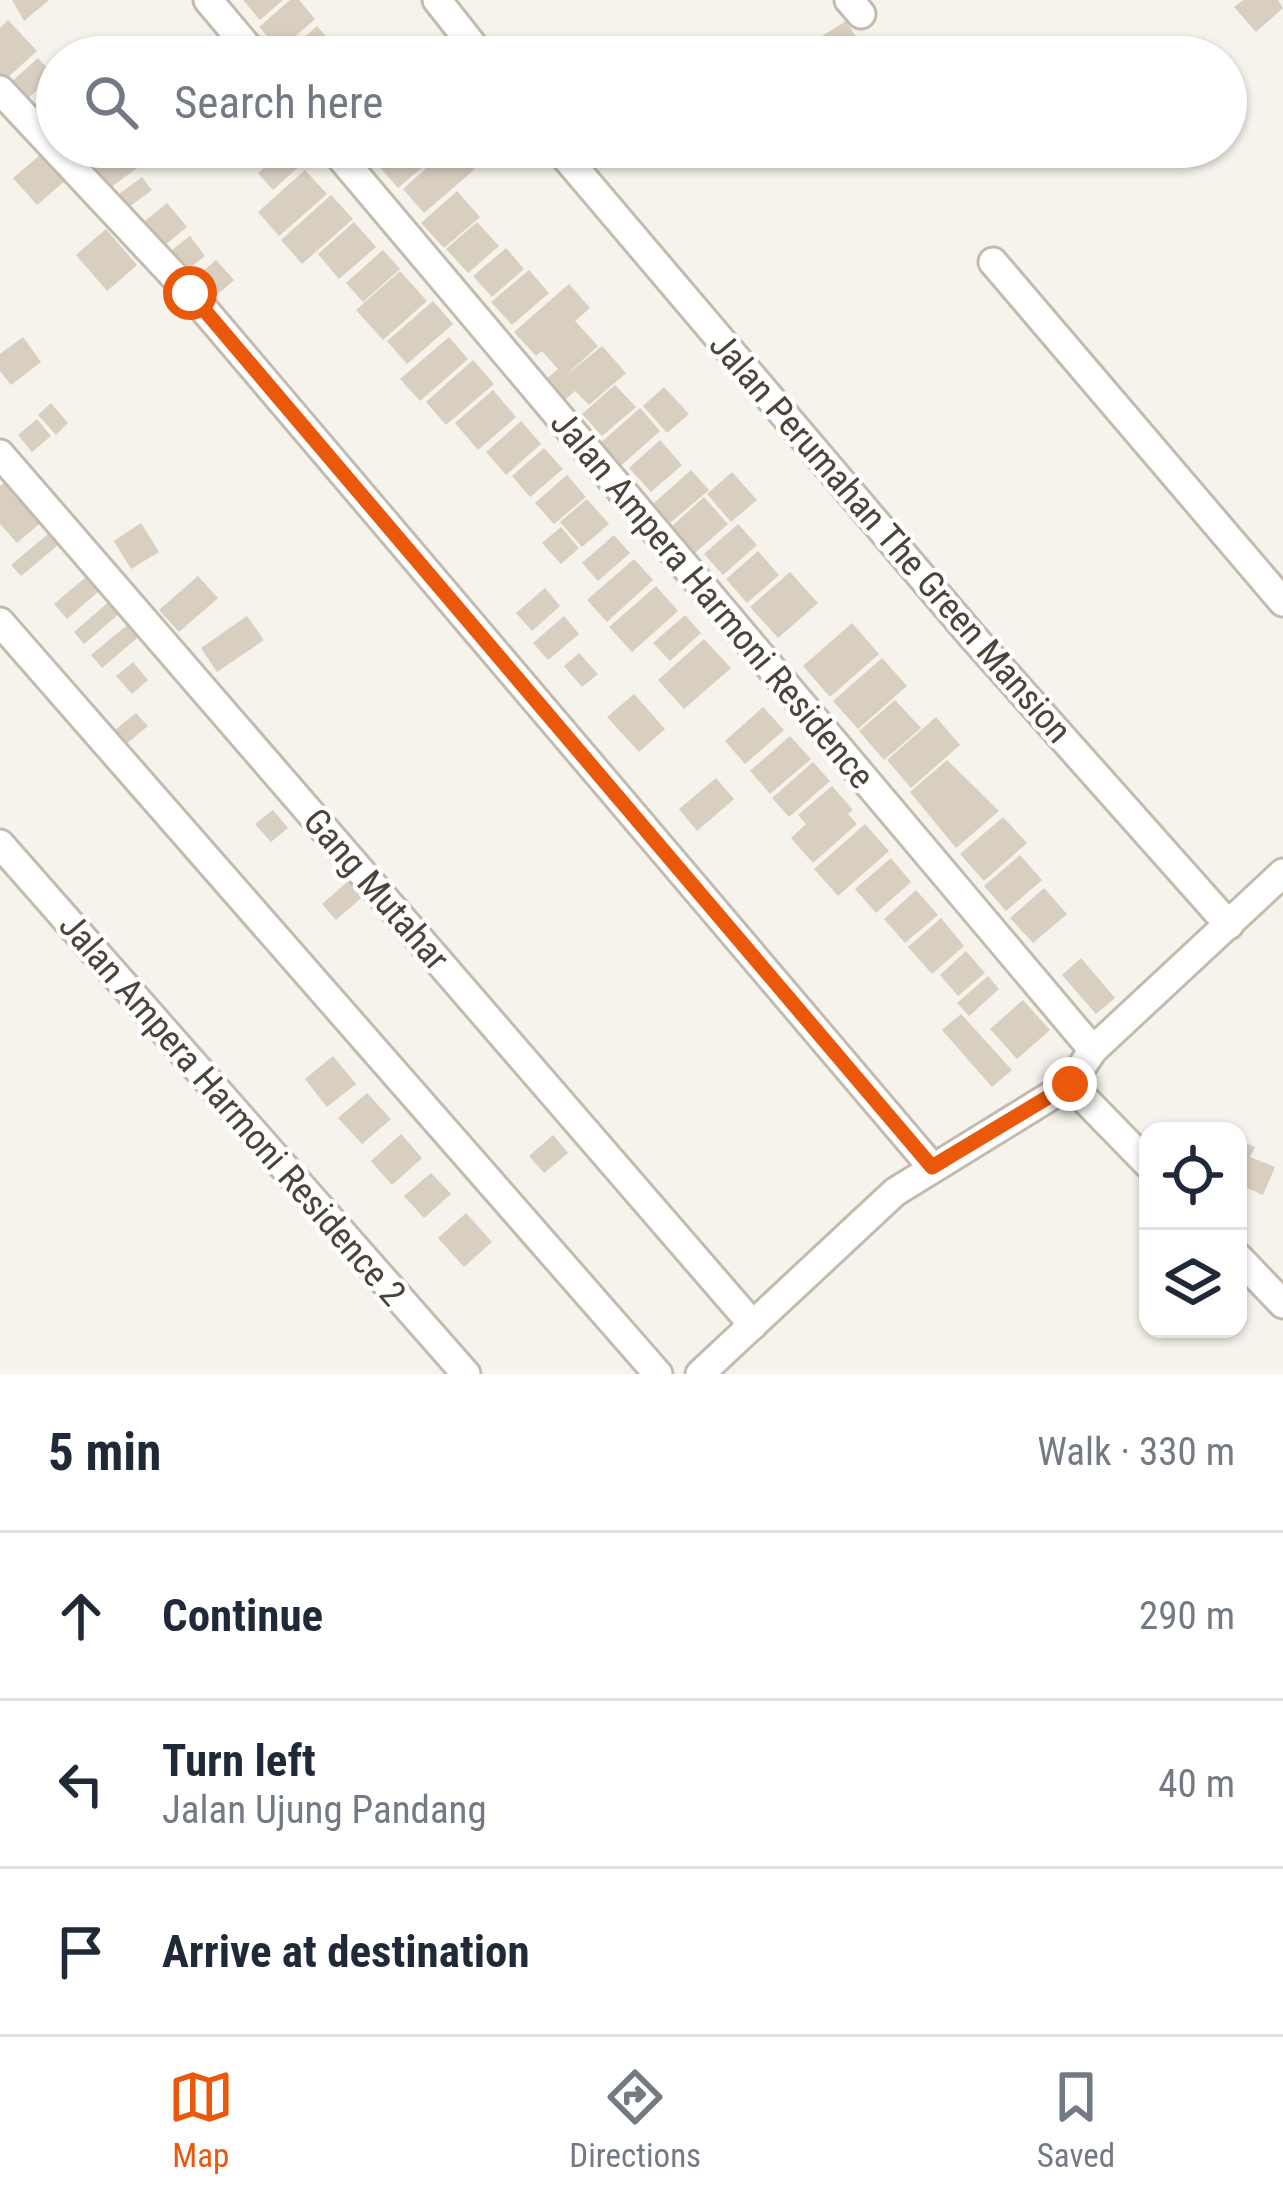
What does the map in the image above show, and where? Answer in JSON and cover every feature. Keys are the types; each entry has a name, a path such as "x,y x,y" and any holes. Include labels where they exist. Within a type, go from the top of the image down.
{"street":[{"path":"208,0 238,36"},
{"path":"437,0 465,36"},
{"path":"0,91 36,129"},
{"path":"72,168 190,293 932,1167"},
{"name":"Jalan Ampera Harmoni Residence","path":"350,168 1094,1050"},
{"name":"Jalan Perumahan The Green Mansion","path":"575,168 972,636 1229,925"},
{"path":"993,262 1283,602"},
{"name":"Gang Mutahar","path":"0,454 753,1325"},
{"path":"0,622 658,1374"},
{"name":"Jalan Ampera Harmoni Residence 2","path":"0,844 466,1374"},
{"path":"700,1374 896,1192 1070,1084 1094,1050 1283,873"},
{"path":"1070,1084 1139,1155"},
{"path":"1247,1266 1283,1304"}],"building":[{"path":"12,0 49,0 24,21"},
{"path":"243,0 283,0 260,20"},
{"path":"290,0 299,0 315,19 296,36 267,36 259,27"},
{"path":"1243,0 1278,0 1283,8 1256,32 1234,7"},
{"path":"8,20 36,50 5,80 0,74 0,28"},
{"path":"846,21 856,36 822,36"},
{"path":"317,26 326,36 306,36"},
{"path":"36,60 36,91 25,101 9,84"},
{"path":"36,158 36,168 53,168 65,181 37,205 13,178"},
{"path":"97,168 137,168 107,190 93,171"},
{"path":"264,168 297,168 273,190 258,173"},
{"path":"380,168 421,168 398,188"},
{"path":"426,168 475,169 424,213 403,189"},
{"path":"305,170 327,194 279,236 258,212"},
{"path":"142,177 152,190 125,210 115,197"},
{"path":"457,191 480,217 444,248 421,223"},
{"path":"331,195 353,219 302,264 281,240"},
{"path":"167,203 187,227 154,254 134,230"},
{"path":"354,222 376,247 339,279 318,254"},
{"path":"477,222 499,246 468,273 446,249"},
{"path":"106,229 137,265 107,291 76,255"},
{"path":"190,236 205,256 178,277 163,257"},
{"path":"506,248 524,269 492,297 473,276"},
{"path":"383,250 400,269 363,302 346,283"},
{"path":"216,260 234,280 203,307 185,287"},
{"path":"529,270 549,293 512,325 491,302"},
{"path":"400,271 427,301 383,340 356,310"},
{"path":"569,284 590,308 575,321 598,346 565,376 602,346 626,373 589,405 575,391 561,403 543,382 558,369 542,351 536,356 514,332"},
{"path":"433,301 453,324 407,364 387,341"},
{"path":"23,337 41,362 11,385 0,371 0,354"},
{"path":"449,337 468,359 420,401 400,379"},
{"path":"473,360 494,384 446,425 426,402"},
{"path":"615,385 636,407 602,436 582,414"},
{"path":"664,387 689,414 667,433 643,406"},
{"path":"493,390 516,417 478,450 455,423"},
{"path":"51,403 68,423 56,435 38,415"},
{"path":"640,408 660,431 617,469 597,446"},
{"path":"37,419 51,436 32,452 18,435"},
{"path":"521,421 541,444 506,475 486,452"},
{"path":"660,440 682,465 651,492 629,468"},
{"path":"544,448 563,469 530,497 512,476"},
{"path":"691,470 709,490 670,523 653,504"},
{"path":"732,472 757,500 731,522 707,494"},
{"path":"567,475 586,497 554,524 535,503"},
{"path":"9,479 45,519 17,543 0,524 0,486"},
{"path":"704,497 728,524 695,553 671,527"},
{"path":"587,499 609,524 582,547 560,522"},
{"path":"141,523 159,552 131,569 114,541"},
{"path":"738,524 757,545 723,575 704,554"},
{"path":"561,527 579,548 561,564 542,543"},
{"path":"54,529 64,540 21,576 11,565"},
{"path":"614,535 630,553 598,581 582,563"},
{"path":"758,551 779,575 747,603 726,579"},
{"path":"634,559 653,580 607,622 587,600"},
{"path":"790,572 818,603 778,638 750,607"},
{"path":"87,576 99,591 67,619 54,604"},
{"path":"198,576 218,598 179,632 159,610"},
{"path":"656,586 678,611 632,652 609,627"},
{"path":"545,588 560,606 532,631 516,613"},
{"path":"111,600 121,612 84,644 74,632"},
{"path":"685,615 701,633 670,661 653,643"},
{"path":"247,616 264,640 217,672 201,648"},
{"path":"564,616 579,634 548,660 533,643"},
{"path":"132,621 143,633 102,668 91,655"},
{"path":"852,623 879,654 830,697 803,666"},
{"path":"704,639 731,668 684,709 658,680"},
{"path":"579,653 598,674 582,687 564,666"},
{"path":"882,658 907,686 858,729 833,701"},
{"path":"133,662 148,680 132,694 116,676"},
{"path":"634,694 665,729 639,752 607,717"},
{"path":"895,700 921,728 884,760 859,731"},
{"path":"763,707 784,730 745,764 725,741"},
{"path":"136,713 148,726 125,745 114,731"},
{"path":"936,717 960,745 911,788 887,760"},
{"path":"790,736 811,759 770,794 750,771"},
{"path":"947,760 999,811 956,848 910,792"},
{"path":"813,762 830,781 789,817 772,798"},
{"path":"716,778 734,799 697,831 679,809"},
{"path":"832,786 853,810 848,814 857,824 813,863 791,838 806,824 798,815"},
{"path":"273,810 288,828 271,842 255,824"},
{"path":"1003,817 1027,843 984,881 960,854"},
{"path":"865,824 889,851 838,896 814,869"},
{"path":"1020,855 1042,880 1006,911 984,886"},
{"path":"891,858 911,882 876,913 855,889"},
{"path":"352,878 366,894 336,920 322,904"},
{"path":"1044,888 1067,914 1033,943 1010,918"},
{"path":"916,890 938,915 905,943 884,919"},
{"path":"941,918 964,946 932,974 908,947"},
{"path":"966,951 985,973 958,996 940,975"},
{"path":"1081,958 1115,998 1096,1014 1062,975"},
{"path":"988,976 999,989 969,1016 957,1003"},
{"path":"1023,1000 1050,1030 1017,1059 990,1029"},
{"path":"961,1014 1012,1070 992,1087 942,1030"},
{"path":"333,1056 356,1084 327,1107 305,1079"},
{"path":"367,1093 391,1119 362,1144 338,1118"},
{"path":"401,1134 422,1158 392,1185 371,1161"},
{"path":"553,1135 568,1153 544,1173 529,1156"},
{"path":"1247,1144 1255,1147 1250,1157 1275,1167 1263,1195 1247,1188"},
{"path":"431,1173 451,1194 424,1218 404,1196"},
{"path":"466,1213 492,1242 464,1267 438,1238"}],"route":[{"path":"190,293 932,1167 978,1144 1070,1084"}]}
